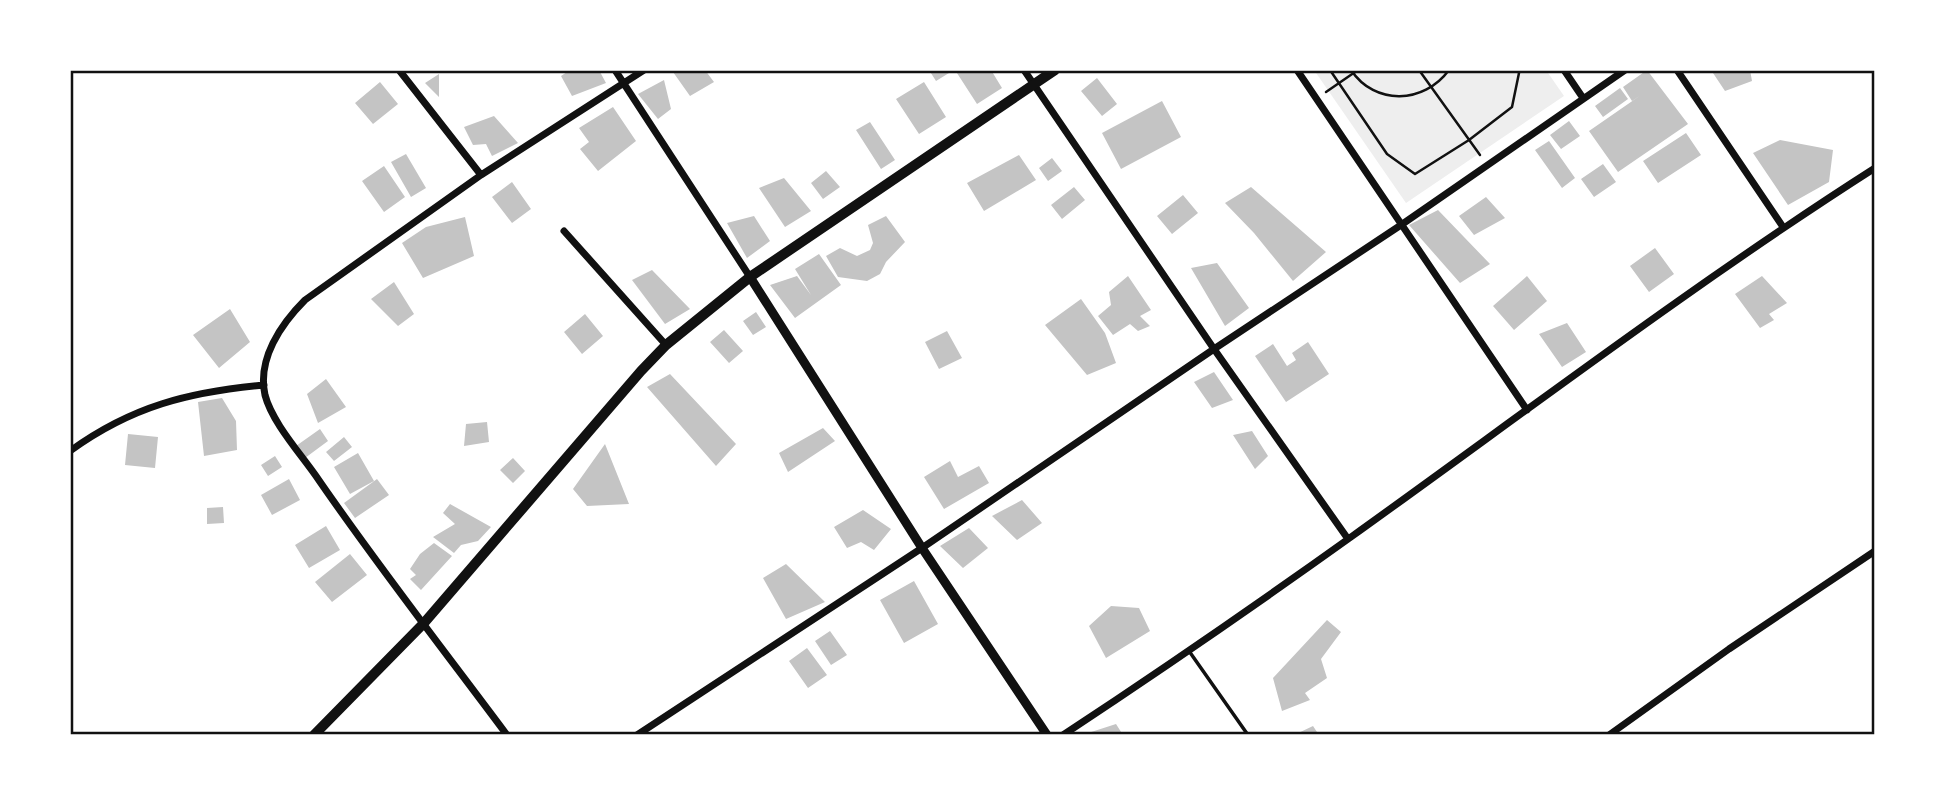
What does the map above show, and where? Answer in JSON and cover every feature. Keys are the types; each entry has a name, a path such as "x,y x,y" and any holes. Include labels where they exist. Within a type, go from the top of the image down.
{"main road":[{"path":"314,735 424,623 640,371 666,345 750,277 1055,70"}],"street":[{"path":"399,70 481,175"},
{"path":"615,70 922,548 1047,735"},
{"path":"507,735 355,533 273,414 264,386 268,358 286,321 304,300 481,175 644,70"},
{"path":"1024,70 1214,349 1348,539"},
{"path":"1297,70 1527,410"},
{"path":"1564,70 1583,98"},
{"path":"637,735 922,548 1214,349 1401,226 1625,70"},
{"path":"1677,70 1783,228"},
{"path":"1063,735 1189,651 1783,228 1875,168"},
{"path":"564,231 666,345"},
{"path":"70,451 106,426 150,408 215,390 264,386"},
{"path":"1609,735 1875,551"}],"lane":[{"path":"1189,651 1248,735"}],"path":[{"path":"1329,70 1387,154 1415,174 1469,140 1511,107 1519,73 1517,70"},
{"path":"1317,99 1358,70"},
{"path":"1419,70 1487,165"},
{"path":"1352,72 1367,87 1385,96 1405,97 1425,92 1441,81 1449,70"}],"shaded area":[{"path":"1314,70 1546,70 1564,96 1406,203"}],"building":[{"path":"570,70 599,70 606,83 572,96 561,76"},
{"path":"705,70 714,82 690,96 673,72"},
{"path":"929,70 948,70 949,73 936,81"},
{"path":"955,70 991,70 1002,88 977,104"},
{"path":"1647,70 1688,124 1618,172 1589,131 1641,95 1632,101 1623,87"},
{"path":"1711,70 1750,70 1752,81 1725,91"},
{"path":"439,74 439,97 425,83"},
{"path":"1097,78 1117,104 1102,116 1081,91"},
{"path":"664,80 671,109 658,119 638,94"},
{"path":"380,82 398,104 373,124 355,103"},
{"path":"924,82 946,117 919,134 896,99"},
{"path":"1620,88 1628,99 1603,117 1595,106"},
{"path":"1162,101 1181,137 1121,169 1102,133"},
{"path":"613,107 636,141 598,171 580,149 589,142 579,128"},
{"path":"494,116 518,143 492,156 486,144 473,145 464,127"},
{"path":"1569,121 1580,136 1561,149 1550,135"},
{"path":"870,122 895,160 881,169 856,130"},
{"path":"1686,133 1701,155 1658,183 1643,161"},
{"path":"1780,140 1833,150 1829,182 1788,205 1753,153"},
{"path":"1549,141 1575,178 1562,188 1535,150"},
{"path":"406,154 426,188 411,197 391,162"},
{"path":"1019,155 1036,180 984,211 967,183"},
{"path":"1052,158 1062,171 1048,181 1039,168"},
{"path":"1603,164 1616,182 1594,197 1581,179"},
{"path":"384,166 405,197 384,212 362,181"},
{"path":"826,171 840,187 823,199 811,183"},
{"path":"784,178 811,211 785,227 759,188"},
{"path":"512,182 531,209 512,223 492,197"},
{"path":"1074,187 1085,200 1062,219 1051,205"},
{"path":"1251,187 1326,252 1293,281 1254,233 1225,203"},
{"path":"1183,195 1198,213 1172,234 1157,216"},
{"path":"1486,197 1505,218 1474,235 1459,216"},
{"path":"1438,210 1490,264 1460,283 1409,225"},
{"path":"754,216 770,241 747,258 727,223"},
{"path":"886,216 905,242 886,262 880,274 867,281 838,277 826,256 840,248 857,256 870,250 873,243 868,225"},
{"path":"465,217 474,256 423,278 402,243 426,227"},
{"path":"1655,248 1674,274 1649,292 1630,266"},
{"path":"819,254 841,285 795,318 770,285 797,276 811,295 795,269"},
{"path":"1217,263 1249,308 1225,326 1191,268"},
{"path":"652,270 690,309 665,324 632,280"},
{"path":"1128,276 1151,310 1140,316 1150,326 1138,331 1130,324 1113,335 1098,316 1111,305 1109,292"},
{"path":"1527,276 1547,301 1514,330 1493,306"},
{"path":"1762,276 1787,303 1769,314 1774,320 1760,328 1735,294"},
{"path":"394,282 414,314 398,326 371,299"},
{"path":"1081,299 1105,333 1116,363 1087,375 1045,325"},
{"path":"230,309 250,342 219,368 193,335"},
{"path":"756,312 766,327 753,335 743,321"},
{"path":"585,314 603,336 582,354 564,332"},
{"path":"1567,323 1586,352 1562,367 1539,334"},
{"path":"724,330 743,351 729,363 710,342"},
{"path":"947,331 962,358 939,369 925,342"},
{"path":"1308,342 1329,374 1286,402 1255,356 1273,344 1287,366 1296,360 1292,353"},
{"path":"1214,372 1233,400 1212,408 1194,382"},
{"path":"670,374 736,444 716,466 647,387"},
{"path":"326,379 346,407 318,423 307,394"},
{"path":"222,398 236,421 237,450 204,456 198,402"},
{"path":"487,422 489,442 464,446 466,424"},
{"path":"823,428 835,441 788,472 779,453"},
{"path":"320,429 328,441 305,458 296,446"},
{"path":"1252,431 1268,456 1255,469 1233,435"},
{"path":"128,434 158,437 155,468 125,465"},
{"path":"344,437 352,447 334,461 326,452"},
{"path":"605,444 629,504 587,506 573,489"},
{"path":"358,453 374,481 350,494 334,467"},
{"path":"275,456 282,467 268,476 261,465"},
{"path":"513,458 525,471 513,483 500,470"},
{"path":"950,461 958,477 979,466 989,483 944,509 924,477"},
{"path":"289,479 300,500 272,515 261,495"},
{"path":"377,479 389,495 355,518 344,503"},
{"path":"1022,500 1042,523 1017,540 992,516"},
{"path":"450,504 491,527 478,541 461,545 454,553 433,537 455,524 443,513"},
{"path":"223,507 224,523 207,524 207,508"},
{"path":"863,510 891,529 874,550 861,542 847,548 834,527"},
{"path":"326,526 340,550 309,568 295,545"},
{"path":"969,528 988,548 963,568 940,546"},
{"path":"434,543 452,556 421,590 410,579 416,575 410,569 420,554"},
{"path":"350,554 367,575 332,602 315,582"},
{"path":"786,564 825,602 786,619 763,578"},
{"path":"914,581 938,624 904,643 880,600"},
{"path":"1111,606 1139,608 1150,631 1106,658 1089,626"},
{"path":"1327,620 1341,632 1321,659 1327,678 1305,693 1310,700 1282,711 1273,678"},
{"path":"830,631 847,655 831,665 815,641"},
{"path":"807,648 827,675 808,688 789,661"},
{"path":"1116,724 1123,735 1085,735 1085,734"},
{"path":"1313,726 1319,735 1294,735"}]}
